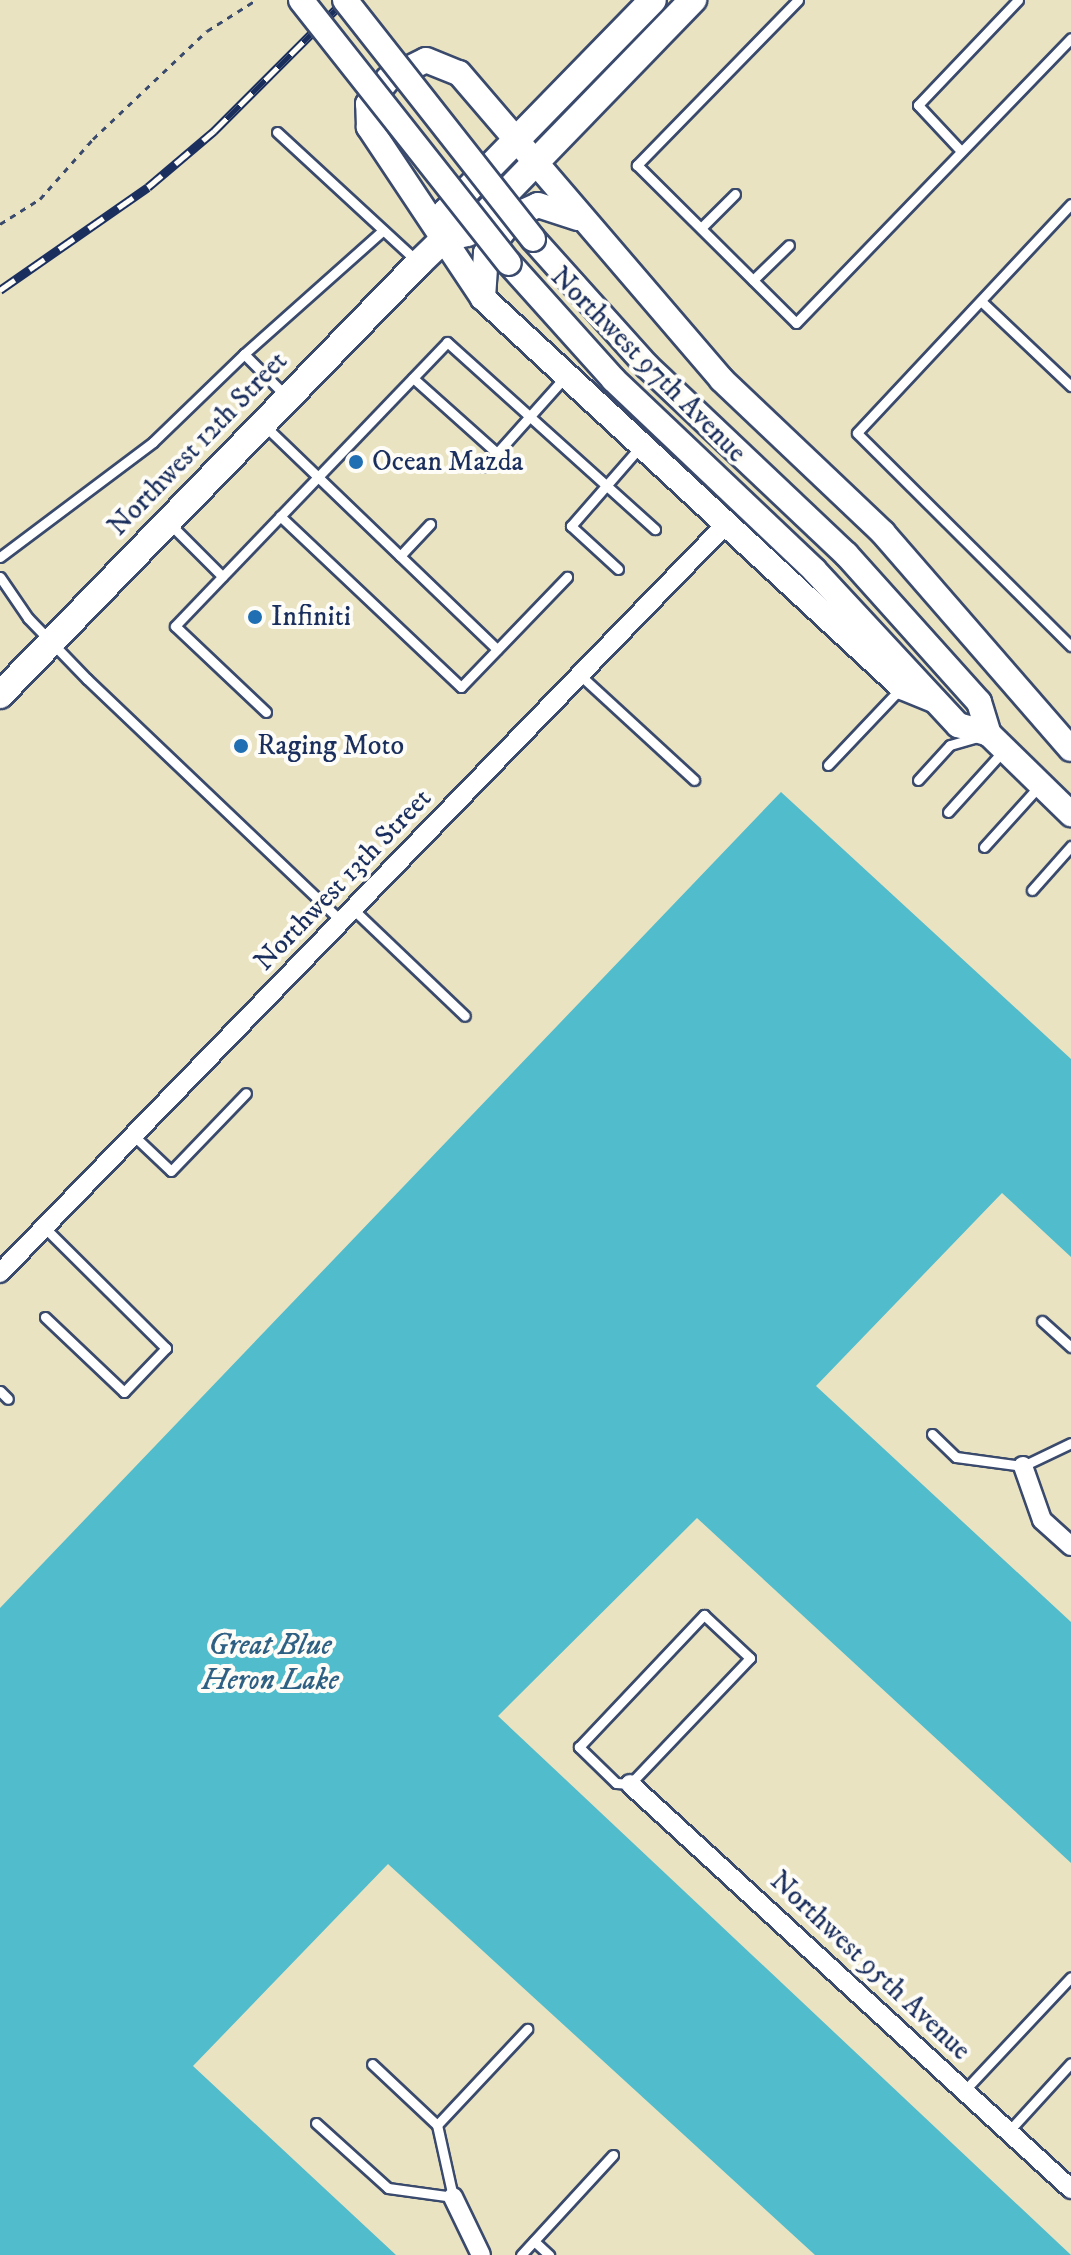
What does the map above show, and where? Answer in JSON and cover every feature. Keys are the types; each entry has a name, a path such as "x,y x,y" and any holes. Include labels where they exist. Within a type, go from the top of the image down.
{"main road":[{"name":"Northwest 12th Street","path":"444,239 446,212 653,0"},
{"name":"Northwest 12th Street","path":"0,695 419,263 444,239 467,233 693,0"}],"street":[{"name":"Northwest 97th Avenue","path":"301,0 509,263 606,372 814,570 958,725 996,742 1071,814"},
{"name":"Northwest 97th Avenue","path":"345,0 533,239 647,366 862,571 979,702 996,742"},
{"path":"934,700 902,687 483,298 369,127 368,104 377,90 417,61 439,61 459,73 739,398 905,556 1071,749"},
{"path":"483,298 486,253 516,215 538,205 587,223"},
{"name":"Northwest 13th Street","path":"0,1273 725,525"},
{"path":"1023,1466 1042,1520 1071,1546"},
{"name":"Northwest 95th Avenue","path":"630,1784 1071,2189"},
{"path":"453,2197 481,2255"}],"lane":[{"path":"798,0 637,165 796,323 1071,38"},
{"path":"961,151 918,105 1018,0"},
{"path":"277,132 419,263"},
{"path":"701,228 735,194"},
{"path":"1071,204 857,433 1071,646"},
{"path":"0,557 153,442 244,354 383,230"},
{"path":"753,280 789,245"},
{"path":"981,301 1071,386"},
{"path":"266,712 175,626 447,342 655,529"},
{"path":"244,354 288,398"},
{"path":"484,467 565,377"},
{"path":"413,378 497,453"},
{"path":"262,423 497,649"},
{"path":"618,569 571,526 640,447"},
{"path":"280,516 461,687 567,577"},
{"path":"167,522 222,576"},
{"path":"400,556 430,524"},
{"path":"0,577 51,642 348,916 465,1016"},
{"path":"580,675 694,780"},
{"path":"828,765 902,687"},
{"path":"918,780 950,745 996,742"},
{"path":"948,812 996,742"},
{"path":"984,847 1040,785"},
{"path":"1032,890 1071,846"},
{"path":"133,1135 171,1171 246,1093"},
{"path":"44,1227 166,1348 124,1392 45,1317"},
{"path":"1042,1321 1071,1347"},
{"path":"0,1391 8,1399"},
{"path":"932,1434 956,1457 1023,1466 1071,1443"},
{"path":"704,1615 750,1658 630,1784 616,1783 579,1747 704,1615"},
{"path":"964,2091 1071,1977"},
{"path":"437,2125 527,2029"},
{"path":"1008,2132 1071,2063"},
{"path":"316,2123 388,2188 453,2197 437,2125 372,2064"},
{"path":"521,2255 613,2155"},
{"path":"534,2241 549,2255"}],"path":[{"path":"0,224 40,199 93,139 207,31 256,0"}],"water":[{"name":"Great Blue Heron Lake","path":"781,792 1071,1059 1071,1257 1002,1193 816,1386 1071,1622 1071,1863 697,1518 498,1716 1071,2255 815,2255 388,1864 193,2066 396,2255 0,2255 0,1608"}],"railway":[{"path":"0,290 148,187 214,131 345,0"}],"place":[{"name":"Ocean Mazda","path":"356,462"},
{"name":"Infiniti","path":"255,617"},
{"name":"Raging Moto","path":"241,746"}]}
